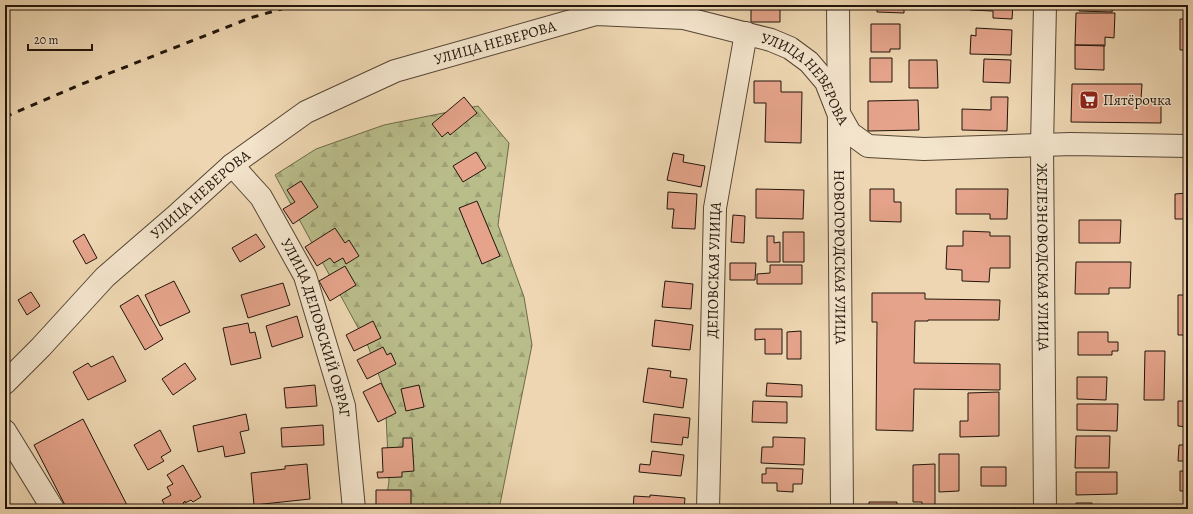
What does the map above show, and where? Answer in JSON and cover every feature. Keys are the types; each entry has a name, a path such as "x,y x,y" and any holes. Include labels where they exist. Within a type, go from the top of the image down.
{"street":[{"name":"НОВОГОРОДСКАЯ УЛИЦА","path":"838,5 837,110 842,509"},
{"name":"ЖЕЛЕЗНОВОДСКАЯ УЛИЦА","path":"1045,5 1042,146 1045,509"},
{"name":"УЛИЦА НЕВЕРОВА","path":"5,383 41,347 105,277 232,165 306,112 395,71 596,14 684,18 771,40 790,48 809,62 826,82 837,110 850,134 868,146 924,149 1042,146 1188,146"},
{"name":"ДЕПОВСКАЯ УЛИЦА","path":"708,509 715,208 746,33"},
{"name":"УЛИЦА ДЕПОВСКИЙ ОВРАГ","path":"232,165 261,197 305,276 344,406 354,509"},
{"path":"5,431 53,509"}],"green space":[{"path":"478,106 509,143 498,225 524,297 532,345 499,509 385,509 389,481 385,392 368,346 275,175 316,149 384,125"}],"building":[{"path":"751,5 780,5 780,22 751,22"},
{"path":"877,5 904,5 904,13 877,12"},
{"path":"971,5 1013,5 1012,19 993,18 993,11 970,10"},
{"path":"1079,5 1113,5 1112,12 1079,11"},
{"path":"1076,13 1115,13 1114,38 1105,37 1105,46 1075,45"},
{"path":"1180,19 1188,19 1188,50 1180,50"},
{"path":"871,24 900,24 900,49 890,49 890,52 871,52"},
{"path":"976,28 1012,30 1011,55 970,54 971,35 976,36"},
{"path":"1075,45 1104,45 1104,70 1075,69"},
{"path":"870,58 892,58 892,82 870,82"},
{"path":"984,59 1011,60 1010,83 983,82"},
{"path":"909,60 937,60 938,88 909,88"},
{"path":"754,81 781,81 781,92 802,92 801,143 765,142 766,103 754,103"},
{"path":"1072,84 1142,84 1141,99 1161,100 1161,123 1071,122"},
{"path":"464,97 477,113 450,135 448,132 442,137 432,124"},
{"path":"991,97 1008,97 1007,131 962,130 962,109 991,110"},
{"path":"918,100 919,130 868,131 868,101"},
{"path":"476,152 486,168 463,182 453,166"},
{"path":"673,153 684,155 683,162 705,166 701,187 667,180"},
{"path":"301,181 318,207 293,224 283,209 295,202 287,190"},
{"path":"756,189 804,190 803,219 756,218"},
{"path":"870,189 894,189 894,202 901,202 901,222 870,221"},
{"path":"956,189 1008,189 1007,219 990,219 990,214 956,214"},
{"path":"668,192 697,194 695,229 672,228 674,209 667,209"},
{"path":"1188,193 1187,225 1187,219 1175,219 1175,194"},
{"path":"477,201 500,256 482,264 459,208"},
{"path":"733,215 745,216 744,243 731,242"},
{"path":"1079,220 1121,220 1120,243 1079,243"},
{"path":"335,228 345,243 349,240 359,256 346,264 343,258 334,263 330,258 317,266 305,247"},
{"path":"963,231 990,232 990,236 1010,236 1010,268 990,268 989,282 962,281 962,270 946,269 947,246 963,246"},
{"path":"783,232 804,232 804,262 783,262"},
{"path":"84,234 97,258 86,264 73,241"},
{"path":"256,234 265,247 240,262 232,248"},
{"path":"767,236 774,236 774,243 780,242 780,262 767,262"},
{"path":"1185,255 1188,255 1188,282 1185,282"},
{"path":"1076,262 1131,262 1130,288 1109,288 1109,294 1075,294"},
{"path":"730,263 756,263 755,280 730,280"},
{"path":"770,265 802,265 802,284 757,284 757,274 770,273"},
{"path":"345,266 356,285 330,301 319,281"},
{"path":"174,281 190,312 160,326 145,295"},
{"path":"665,281 693,284 691,309 662,307"},
{"path":"283,283 290,305 248,318 241,295"},
{"path":"31,292 40,306 27,315 18,300"},
{"path":"872,293 925,293 925,299 1000,300 999,320 915,321 914,363 1000,364 1000,390 914,389 913,431 876,430 877,322 872,322"},
{"path":"138,295 163,339 145,350 120,306"},
{"path":"1178,295 1188,295 1188,335 1178,335"},
{"path":"297,316 303,337 272,347 266,326"},
{"path":"655,320 693,325 690,350 652,346"},
{"path":"373,321 381,338 354,351 346,335"},
{"path":"248,323 250,333 255,332 261,358 231,365 223,328"},
{"path":"755,329 782,329 782,354 765,354 765,339 755,340"},
{"path":"801,331 801,359 787,359 787,332"},
{"path":"1078,332 1108,332 1108,342 1118,342 1118,351 1112,351 1112,355 1078,355"},
{"path":"383,347 387,355 391,353 396,364 367,379 357,360"},
{"path":"1145,351 1165,351 1164,400 1144,400"},
{"path":"113,356 126,381 88,400 73,372 88,363 91,367"},
{"path":"185,363 196,379 173,395 162,379"},
{"path":"648,368 671,371 670,377 687,379 683,408 643,402"},
{"path":"1077,377 1107,377 1106,400 1077,399"},
{"path":"381,383 396,413 378,422 363,392"},
{"path":"767,383 802,385 802,397 766,396"},
{"path":"315,385 317,406 286,408 284,388"},
{"path":"419,385 424,407 406,411 401,389"},
{"path":"999,392 999,436 960,437 960,421 968,421 968,393"},
{"path":"753,401 787,402 787,423 752,422"},
{"path":"1178,401 1188,401 1188,427 1178,426"},
{"path":"1077,404 1118,404 1117,431 1077,430"},
{"path":"246,414 249,430 240,432 245,453 225,457 223,446 198,452 193,426"},
{"path":"654,414 690,418 688,438 683,437 682,445 651,442"},
{"path":"83,419 129,509 67,509 34,445"},
{"path":"323,425 324,445 282,447 281,428"},
{"path":"160,430 171,451 161,457 164,461 148,470 134,445"},
{"path":"1185,434 1188,434 1188,461 1178,461 1179,445 1185,445"},
{"path":"1076,436 1110,436 1109,468 1075,468"},
{"path":"773,437 805,438 804,465 761,463 762,447 773,447"},
{"path":"403,438 412,438 414,471 402,472 402,477 378,478 377,472 383,472 382,448 403,447"},
{"path":"652,451 684,455 681,476 639,472 640,464 650,465"},
{"path":"939,454 959,454 959,491 939,492"},
{"path":"307,464 310,499 254,505 251,473 285,469 285,466"},
{"path":"935,464 935,509 922,509 922,502 913,502 913,465"},
{"path":"183,465 201,497 193,502 191,500 185,503 185,501 183,503 184,506 179,509 167,509 162,500 171,495 167,487 173,484 167,475"},
{"path":"981,467 1006,467 1006,486 981,486"},
{"path":"766,468 803,469 802,484 793,484 793,492 777,491 777,483 762,483 762,474 766,474"},
{"path":"1180,471 1188,471 1188,491 1180,491"},
{"path":"1076,472 1117,472 1117,494 1076,495"},
{"path":"376,490 411,490 411,506 407,506 407,509 376,509"},
{"path":"650,495 685,498 684,509 633,509 634,496 650,497"},
{"path":"869,502 897,502 897,509 869,509"},
{"path":"1076,503 1092,503 1092,509 1076,509"},
{"path":"758,506 812,506 812,509 758,509"}],"railway":[{"path":"5,117 77,86 250,18 295,5"}],"place":[{"name":"Пятёрочка","path":"1089,100"}]}
